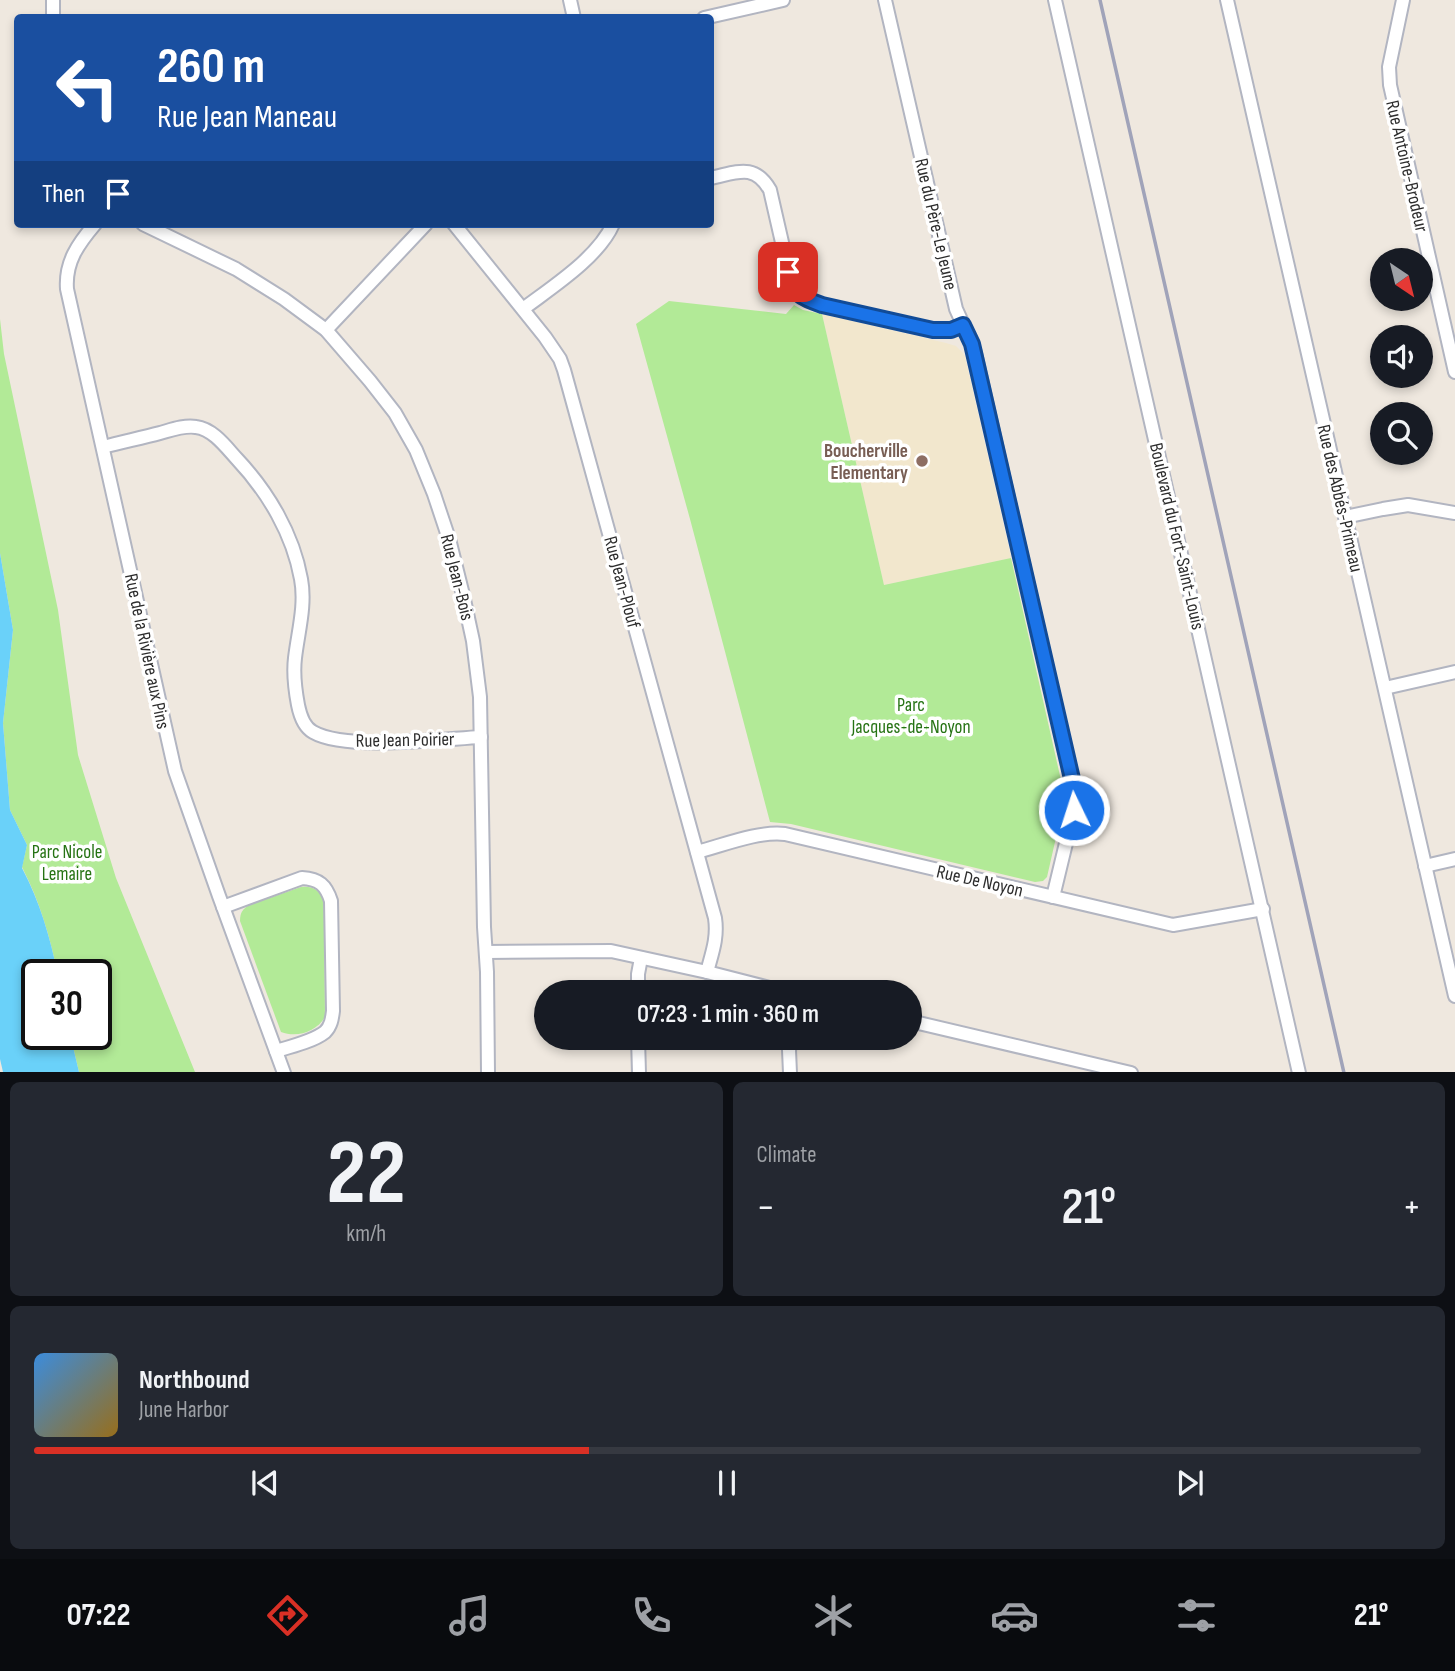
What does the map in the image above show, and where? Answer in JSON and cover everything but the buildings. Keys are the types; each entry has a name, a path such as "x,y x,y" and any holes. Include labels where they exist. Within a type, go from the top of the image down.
{"street":[{"path":"713,14 732,6 783,0"},
{"name":"Rue du Père-Le Jeune","path":"885,0 956,309 975,353 1075,792 1074,810 1053,897"},
{"name":"Boulevard du Fort-Saint-Louis","path":"1055,0 1263,909 1294,1072"},
{"name":"Rue des Abbés-Primeau","path":"1227,0 1455,996"},
{"name":"Rue Antoine-Brodeur","path":"1403,0 1389,67 1390,85 1455,372"},
{"path":"714,177 744,171 752,172 765,181 770,190 792,286 803,297 822,305 933,330 951,330 963,325"},
{"name":"Rue de la Rivière aux Pins","path":"92,228 71,258 66,278 67,289 175,771 284,1072"},
{"name":"Rue Jean-Bois","path":"151,228 236,269 326,330 395,414 416,450 435,494 468,617 478,682 488,1072"},
{"path":"326,330 422,228"},
{"name":"Rue Jean-Plouf","path":"457,228 555,350 564,370 717,931 707,972"},
{"path":"523,309 587,258 606,238 611,228"},
{"name":"Rue Jean Poirier","path":"103,447 180,428 198,427 223,443 255,480 281,522 299,566 303,599 293,679 300,715 314,733 360,743 481,737"},
{"path":"1345,517 1409,505 1455,513"},
{"path":"1385,688 1455,673"},
{"name":"Rue De Noyon","path":"697,852 762,835 785,834 1173,925 1263,909"},
{"path":"1425,866 1455,859"},
{"path":"223,907 302,878 320,883 327,890 331,901 331,1023 325,1032 316,1037 276,1051"},
{"path":"486,952 600,950 738,980"},
{"path":"638,980 641,958"},
{"path":"922,1024 1128,1072"},
{"path":"638,1050 639,1072"},
{"path":"789,1050 790,1072"}],"shaded area":[{"name":"Boucherville Elementary","path":"822,314 946,343 956,346 962,352 1011,558 884,585"}],"green space":[{"name":"Parc Jacques-de-Noyon","path":"669,301 786,314 794,305 822,314 884,585 1011,558 1065,798 1047,877 1043,881 1035,882 791,824 770,822 636,324"},
{"name":"Parc Nicole Lemaire","path":"0,319 4,354 58,610 78,755 116,878 195,1072 79,1072 74,1050 112,1050 112,959 55,959 44,920 22,867 27,845 10,810 3,723 13,630 0,553"},
{"path":"301,887 316,890 324,902 325,1017 311,1030 287,1034 281,1032 240,918 242,911 249,905"}],"water":[{"path":"0,553 13,630 3,723 10,810 27,845 22,868 44,920 55,959 21,959 21,1050 74,1050 79,1072 3,1072 0,1059"}],"railway":[{"path":"1100,0 1344,1072"}],"place":[{"name":"Boucherville Elementary","path":"922,461"}],"route":[{"path":"788,272 797,293 822,305 933,330 951,330 963,325 972,344 1004,478 1075,792 1074,810"}]}
